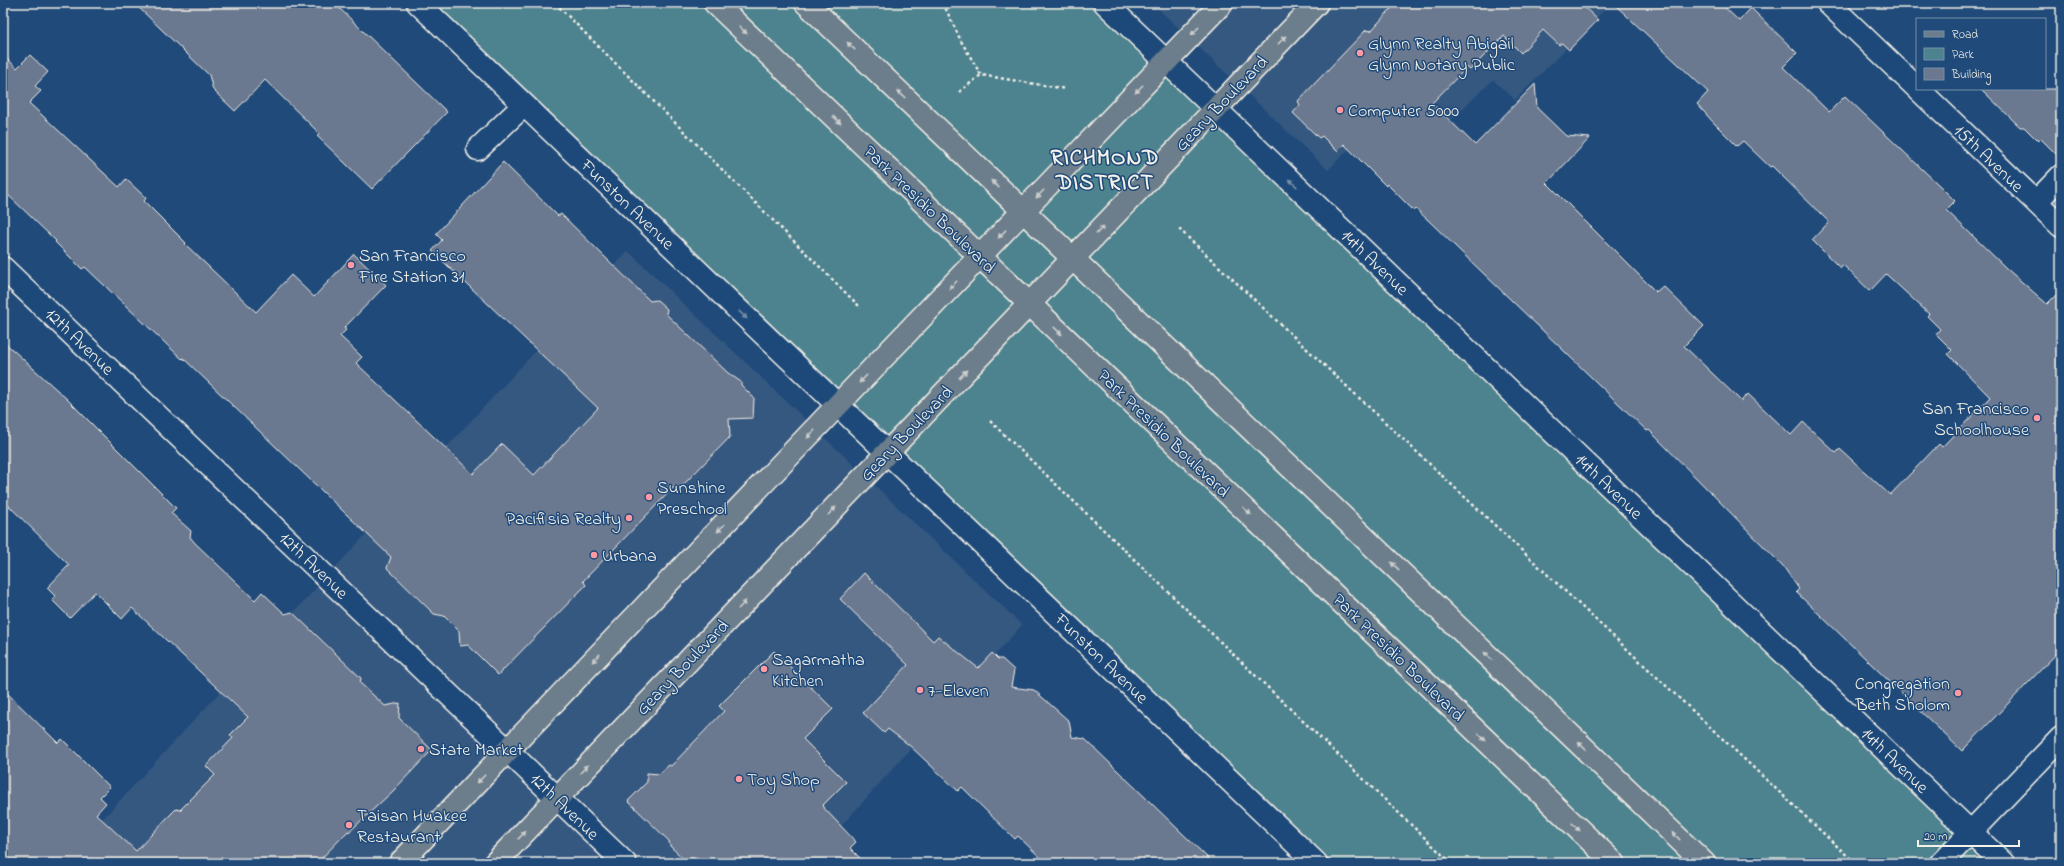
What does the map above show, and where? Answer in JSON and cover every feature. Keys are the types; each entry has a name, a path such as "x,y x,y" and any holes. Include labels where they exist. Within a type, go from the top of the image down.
{"main road":[{"name":"Park Presidio Boulevard","path":"715,3 1614,863"},
{"path":"806,3 1704,863"},
{"path":"400,863 1222,3"},
{"name":"Geary Boulevard","path":"495,863 1317,3"}],"street":[{"name":"Funston Avenue","path":"418,3 1316,863"},
{"path":"1105,3 1166,61"},
{"name":"15th Avenue","path":"1828,3 1916,88"},
{"name":"14th Avenue","path":"1166,61 2003,863"},
{"name":"15th Avenue","path":"1918,90 2061,226"},
{"path":"478,149 524,105"},
{"path":"2036,202 2061,176"},
{"name":"12th Avenue","path":"3,268 625,863"},
{"path":"1941,863 2061,738"}],"path":[{"path":"555,3 861,308"},
{"path":"943,3 961,41 981,75"},
{"path":"959,92 981,75 1066,89"},
{"path":"1179,229 1855,863"},
{"path":"990,421 1451,863"}],"shaded area":[{"path":"1152,3 1611,3 1515,100 1493,80 1452,119 1415,83 1328,170"},
{"path":"628,251 1022,625 808,863 62,863"}],"green space":[{"path":"418,3 1105,3 2004,863 1317,863"}],"building":[{"path":"134,3 334,3 447,112 372,189 317,136 319,133 265,80 235,111 213,90 209,75"},
{"path":"1396,3 1580,3 1598,20 1569,50 1562,43 1559,45 1543,30 1521,53 1504,36 1470,70 1467,67 1432,103 1475,145 1535,84 1537,108 1566,136 1590,138 1547,183 1656,292 1663,286 1704,326 1684,346 1741,401 1748,394 1791,435 1803,422 1836,453 1840,449 1890,495 1939,444 1942,447 1990,397 1948,354 1952,350 1936,334 1940,329 1927,316 1929,314 1886,274 1870,291 1842,264 1840,268 1812,240 1829,222 1772,166 1770,167 1743,141 1737,146 1713,122 1697,104 1708,92 1613,3 1720,3 1739,21 1751,8 1797,53 1783,67 1829,112 1845,96 1955,201 1946,210 2006,268 2047,304 2061,290 2061,649 1962,751 1796,592 1799,589 1783,566 1649,430 1647,431 1428,220 1416,209 1414,211 1387,184 1386,186 1344,144 1337,151 1322,136 1319,138 1293,113 1300,105 1298,101 1366,30 1371,31"},
{"path":"3,55 17,68 30,55 48,72 35,86 41,91 29,103 119,187 126,179 146,198 144,201 186,243 185,244 256,312 291,275 314,297 354,254 386,285 344,328 346,330 340,336 362,357 356,363 473,474 502,444 534,475 598,408 432,251 442,240 436,234 503,162 558,216 561,214 650,301 657,300 667,309 666,314 728,373 741,382 741,385 754,398 753,418 729,419 730,437 681,487 674,487 583,581 586,585 498,675 468,645 460,646 459,631 444,616 434,614 387,568 391,557 183,358 182,359 85,267 82,269 55,242 56,241 3,190"},
{"path":"2061,89 2061,159 2040,138 2038,141 2024,127 2020,127 1982,90"},
{"path":"3,341 67,399 176,508 171,513 191,531 190,537 195,543 255,600 262,592 285,614 292,612 361,678 360,683 385,706 400,703 399,718 432,750 393,791 349,832 348,831 317,863 3,863 3,689 58,743 62,739 110,787 100,797 106,803 96,814 136,851 176,809 180,810 215,775 206,766 233,738 230,735 248,717 132,608 122,619 95,592 70,618 52,600 55,596 47,588 69,565 3,500"},
{"path":"864,573 933,641 938,636 978,668 992,653 998,659 1002,659 1014,670 1011,687 1034,690 1069,721 1072,737 1085,739 1213,863 1046,863 1018,836 1015,839 962,787 958,791 909,745 888,729 884,733 863,713 908,665 840,599"},
{"path":"774,651 833,709 803,739 846,782 822,806 856,842 850,848 865,863 688,863 670,846 669,841 628,801 647,782 647,773 659,774 669,765 671,766 724,711 719,706"}],"place":[{"name":"Glynn Realty Abigail Glynn Notary Public","path":"1360,53"},
{"name":"Computer 5000","path":"1340,110"},
{"name":"San Francisco Fire Station 31","path":"351,265"},
{"name":"San Francisco Schoolhouse","path":"2037,418"},
{"name":"Sunshine Preschool","path":"649,497"},
{"name":"Pacifisia Realty","path":"629,518"},
{"name":"Urbana","path":"594,555"},
{"name":"Sagarmatha Kitchen","path":"764,669"},
{"name":"7-Eleven","path":"920,690"},
{"name":"Congregation Beth Sholom","path":"1958,693"},
{"name":"State Market","path":"421,749"},
{"name":"Toy Shop","path":"739,779"},
{"name":"Taisan Huakee Restaurant","path":"349,825"}],"district":[{"name":"RICHMOND DISTRICT","path":"1105,168"}]}
